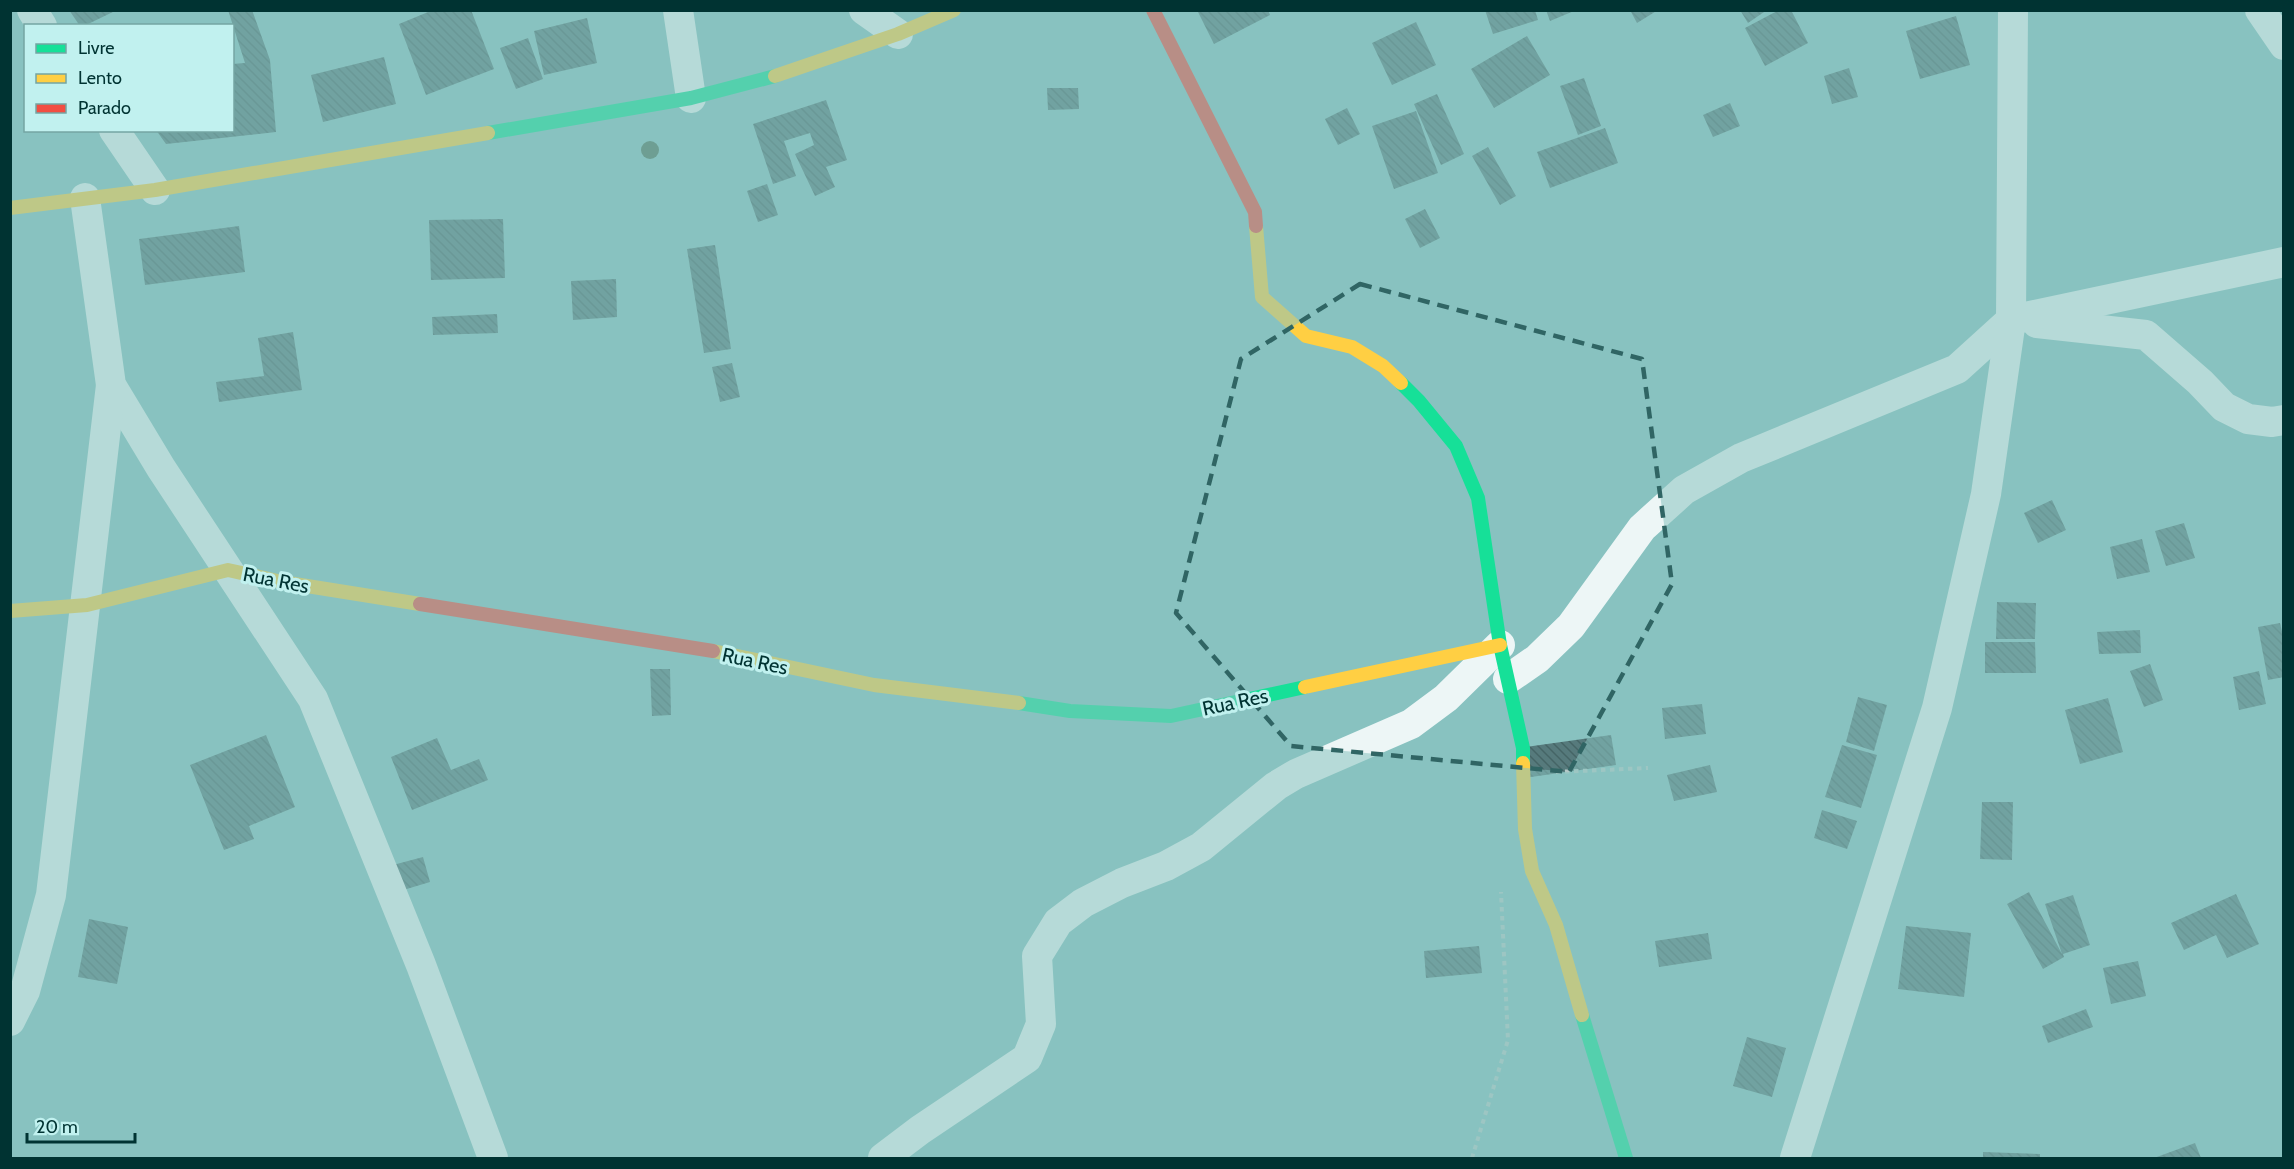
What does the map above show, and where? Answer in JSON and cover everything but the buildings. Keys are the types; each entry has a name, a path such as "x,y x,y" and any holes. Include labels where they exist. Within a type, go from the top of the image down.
{"street":[{"path":"32,10 41,24"},
{"path":"678,10 691,99"},
{"path":"864,10 898,34"},
{"path":"10,208 155,190 691,99 782,74 898,34 954,10"},
{"path":"1153,10 1255,212 1262,297 1306,336 1352,347 1383,366 1419,401 1455,446 1478,498 1500,645 1523,748 1525,829 1533,871 1556,925 1597,1068 1626,1158"},
{"path":"1795,1158 1936,708 1986,494 2011,320 2013,10"},
{"path":"2260,10 2283,45"},
{"path":"115,132 155,190"},
{"path":"10,1021 25,991 51,895 87,605 95,512 111,385 85,198"},
{"path":"1508,679 1537,659 1571,626 1642,528 1684,490 1741,458 1957,369 2011,320 2283,262"},
{"path":"2011,320 2146,335 2200,382 2224,407 2248,419 2272,422 2283,420"},
{"path":"111,385 161,468 313,699 421,965 493,1158"},
{"name":"Rua Res","path":"10,611 87,605 228,570 282,582 702,650 874,685 971,696 1070,711 1171,716 1500,645"},
{"path":"883,1158 920,1130 1027,1058 1041,1024 1037,957 1058,922 1083,903 1122,883 1166,866 1201,847 1275,786 1411,724 1446,698 1500,645"}],"highlighted area":[{"path":"1360,284 1642,359 1672,584 1569,772 1291,746 1176,613 1241,359"}],"traffic: fast":[{"path":"488,133 691,98 775,76"},
{"path":"1401,383 1456,446 1478,498 1500,645 1523,748 1523,763"},
{"path":"1019,703 1070,711 1171,716 1305,687"},
{"path":"1582,1015 1626,1158"}],"traffic: slow":[{"path":"775,76 898,34 954,10"},
{"path":"10,208 155,190 488,133"},
{"path":"1256,226 1262,297 1306,336 1352,347 1383,366 1401,383"},
{"path":"10,611 87,605 228,570 282,582 420,604"},
{"path":"1305,687 1500,645"},
{"path":"713,651 874,685 1019,703"},
{"path":"1523,763 1525,829 1532,871 1556,925 1582,1015"}],"traffic: jam":[{"path":"1153,10 1255,212 1256,226"},
{"path":"420,604 713,651"}]}
